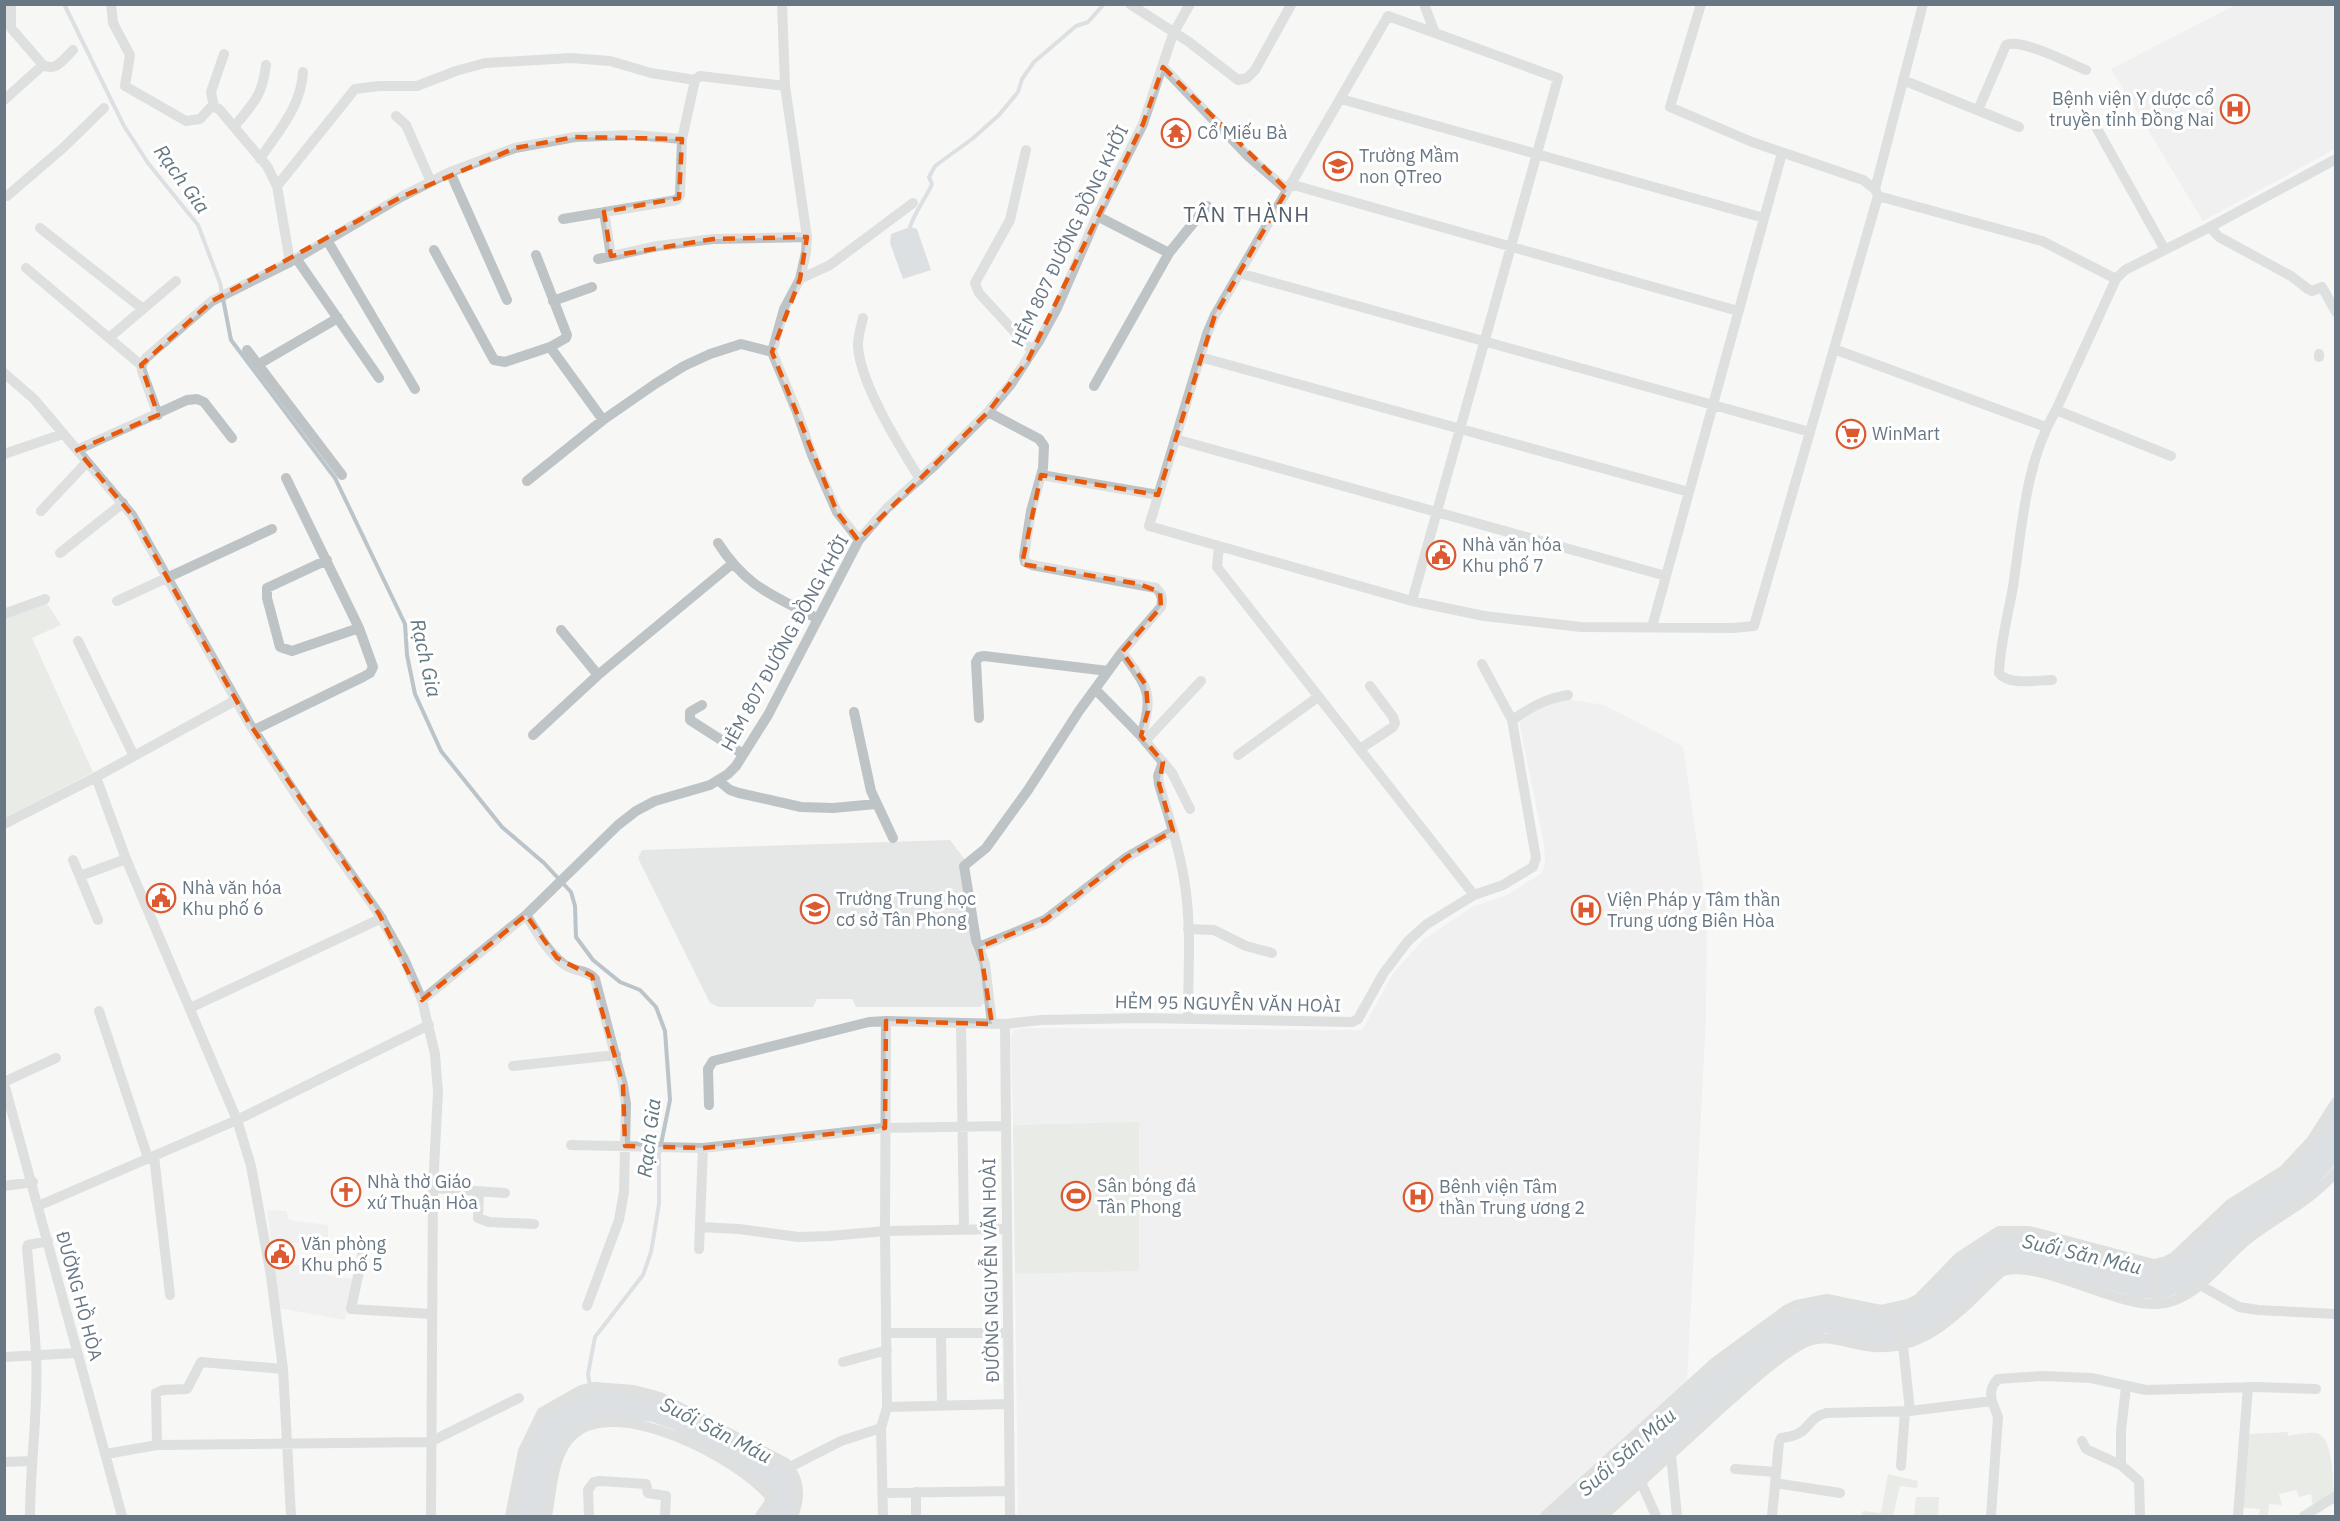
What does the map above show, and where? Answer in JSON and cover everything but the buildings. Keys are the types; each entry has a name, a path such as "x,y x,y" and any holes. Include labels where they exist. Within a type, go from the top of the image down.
{"street":[{"path":"11,4 11,28 43,65 55,68 73,50"},
{"path":"111,4 113,23 130,55 125,87 186,121 200,119 210,108 219,109 260,159 277,186 293,260 338,318 379,378"},
{"path":"782,4 785,86 807,237 800,279 784,309 771,352 837,512 859,540"},
{"path":"1130,4 1173,34 1189,42 1238,80 1247,78 1255,70 1291,5"},
{"name":"HẺM 807 ĐƯỜNG ĐỒNG KHỞI","path":"526,915 618,825 636,811 655,801 719,781 736,766 768,714 859,540 887,508 988,412 1011,384 1032,351 1057,308 1097,216 1143,124 1173,34 1190,4"},
{"path":"1424,4 1435,33"},
{"path":"1701,4 1670,107 1723,131 1858,178 1876,192 2042,241 2116,279"},
{"path":"1412,601 1558,78 1388,16 1215,315 1149,526 1412,601 1508,620 1581,627 1733,628 1754,626 1834,349 1923,4"},
{"path":"1978,110 2006,45 2011,42 2025,45 2086,70"},
{"path":"214,107 211,92 224,54"},
{"path":"277,186 356,89 379,86 417,86 485,63 571,58 610,61 651,73 695,80 705,75 785,86"},
{"path":"4,100 43,65"},
{"path":"234,127 260,94 266,65"},
{"path":"1163,67 1248,156 1288,187 1738,311"},
{"path":"260,159 296,105 302,88 303,72"},
{"path":"563,219 679,198 682,139 695,80"},
{"path":"1903,80 2019,127"},
{"path":"1341,99 1764,218"},
{"path":"5,196 63,148 104,108"},
{"path":"396,116 406,125 431,182"},
{"path":"2095,126 2165,250"},
{"path":"141,364 212,301 293,260 450,172 515,148 575,137 634,135 682,139"},
{"path":"1026,150 1010,220 975,283 979,293 1032,351"},
{"path":"1652,627 1782,153"},
{"path":"2052,680 2012,680 2003,678 1999,673 2025,498 2046,427 2116,279 2125,270 2336,159"},
{"path":"450,172 507,300"},
{"path":"800,279 830,265 913,203"},
{"path":"1094,386 1169,253 1207,206"},
{"path":"604,212 611,256"},
{"path":"1097,216 1169,253"},
{"path":"2210,227 2218,237 2291,276 2308,289 2312,291 2322,287 2336,312"},
{"path":"40,228 143,309"},
{"path":"598,259 658,246 713,238 807,237"},
{"path":"327,240 415,389"},
{"path":"434,250 494,360 505,362 550,347 566,338 567,335 536,255"},
{"path":"26,268 141,364 158,415"},
{"path":"1239,273 1810,432"},
{"path":"110,337 176,281"},
{"path":"553,301 592,286"},
{"path":"260,364 338,318"},
{"path":"863,318 858,342 859,357 892,435 920,479"},
{"path":"527,481 603,420 664,378 710,354 741,344 771,352"},
{"path":"550,347 603,420"},
{"path":"1834,349 2046,427"},
{"path":"247,350 260,364 342,475"},
{"path":"1200,357 1689,492"},
{"path":"4,373 34,399 132,514 254,730 381,918 404,959 422,1000 437,1071 431,1314 431,1516"},
{"path":"77,450 187,400 197,399 204,402 232,438"},
{"path":"2056,410 2171,456"},
{"path":"988,412 1038,439 1044,446 1041,475 1031,510 1024,555 1026,562 1156,588 1163,600 1161,607 1122,652 1095,689 1028,790 986,848 964,866 979,947 985,964 992,1024"},
{"path":"4,454 63,434"},
{"path":"1175,439 1666,576"},
{"path":"41,511 87,462"},
{"path":"1041,475 1158,495"},
{"path":"254,730 370,673 373,667 359,628 285,478"},
{"path":"60,553 123,503"},
{"path":"117,601 272,529"},
{"path":"718,543 732,564 758,587 818,619"},
{"path":"1219,546 1217,567 1474,895"},
{"path":"327,560 267,588 267,598 280,647 292,651 359,628"},
{"path":"532,735 598,675 732,564"},
{"path":"4,614 45,599"},
{"path":"561,630 598,675"},
{"path":"78,641 134,756"},
{"path":"1122,652 1146,684 1149,702 1143,738"},
{"path":"979,718 976,662 979,657 1108,671"},
{"path":"1482,664 1512,720 1539,703 1553,697 1568,695"},
{"path":"1143,738 1202,681"},
{"path":"1359,749 1393,727 1395,723 1370,686"},
{"path":"1095,689 1143,738 1172,773 1190,809"},
{"path":"1238,755 1318,697"},
{"path":"4,824 96,777 236,700"},
{"path":"702,705 690,712 690,720 743,754"},
{"path":"854,712 876,804 893,838"},
{"name":"HẺM 95 NGUYỄN VĂN HOÀI","path":"710,1105 708,1069 713,1061 869,1022 1005,1024 1086,1019 1188,1018 1352,1022 1358,1019 1383,974 1408,941 1427,924 1474,895 1503,885 1535,864 1536,858 1512,720"},
{"path":"1163,762 1158,776 1159,784 1185,880 1188,929 1188,1018"},
{"path":"96,777 126,859 237,1120 257,1197 271,1276 283,1369 291,1516"},
{"path":"719,781 739,794 801,807 833,808 876,804"},
{"path":"979,947 1045,920 1127,857 1173,831"},
{"path":"80,876 126,859"},
{"path":"73,860 98,920"},
{"path":"422,1000 526,915 548,949 557,958 571,969 588,973 595,980 616,1054 626,1104 624,1192 619,1220 587,1306"},
{"path":"190,1008 381,918"},
{"path":"1188,929 1214,930 1246,946 1272,953"},
{"path":"99,1011 151,1157 170,1295"},
{"path":"883,1516 881,1428 887,1407 886,1021"},
{"path":"961,1024 964,1230"},
{"name":"ĐƯỜNG NGUYỄN VĂN HOÀI","path":"1005,1024 1010,1516"},
{"path":"38,1206 237,1120 429,1025"},
{"path":"513,1066 616,1054"},
{"path":"4,1082 56,1058"},
{"name":"ĐƯỜNG HỒ HÒA","path":"4,1082 122,1516"},
{"path":"1545,1516 1715,1362 1786,1310 1811,1301 1827,1299 1881,1310 1892,1309 1918,1299 1959,1257 1999,1231 2029,1231 2154,1264 2166,1261 2174,1257 2230,1204 2284,1170 2311,1141 2336,1102"},
{"path":"571,1144 702,1148 885,1128 1006,1126"},
{"path":"699,1249 702,1148"},
{"path":"1603,1516 1738,1394 1802,1344 1827,1337 1872,1347 1903,1345 1929,1335 1945,1325 2007,1269 2029,1270 2137,1302 2157,1304 2187,1294 2200,1285 2249,1238 2303,1203 2336,1172"},
{"path":"4,1186 33,1182"},
{"path":"433,1188 505,1193"},
{"path":"479,1192 478,1218 489,1222 534,1224"},
{"path":"700,1227 739,1229 798,1237 885,1231 1007,1229"},
{"path":"30,1516 36,1355 27,1248 28,1245 48,1241"},
{"path":"364,1248 351,1309 431,1314"},
{"path":"2154,1264 2157,1304"},
{"path":"2200,1285 2240,1306 2258,1310 2336,1314"},
{"path":"1892,1309 1903,1345 1907,1411 1901,1466"},
{"path":"887,1333 1008,1333"},
{"path":"941,1333 942,1406"},
{"path":"843,1362 887,1350"},
{"path":"4,1356 77,1353"},
{"path":"157,1445 156,1393 163,1390 188,1389 201,1362 283,1369"},
{"path":"1991,1516 1998,1417 1990,1394 1993,1384 1998,1379 2042,1376 2091,1378 2146,1390 2248,1387 2316,1389"},
{"path":"510,1516 523,1451 542,1412 581,1390 595,1387 634,1390 660,1397 776,1457 795,1473 798,1503 793,1516"},
{"path":"2121,1466 2121,1431 2126,1387"},
{"path":"2238,1516 2248,1387"},
{"path":"106,1454 157,1445 430,1442 519,1398"},
{"path":"1772,1516 1781,1438 1803,1433 1816,1415 1907,1411 1992,1401"},
{"path":"887,1407 1009,1404"},
{"path":"547,1516 557,1464 563,1447 573,1434 585,1427 608,1422 651,1426 670,1433 731,1465 770,1497 769,1503 760,1516"},
{"path":"790,1467 841,1441 881,1428"},
{"path":"2082,1441 2085,1448 2121,1466 2139,1481 2139,1516"},
{"path":"1671,1455 1677,1516"},
{"path":"4,1462 31,1461"},
{"path":"1735,1469 1840,1493"},
{"path":"589,1516 588,1490 591,1484 600,1481 646,1484 648,1493 666,1497 665,1516"},
{"path":"1641,1482 1656,1516"},
{"path":"882,1493 1010,1491"},
{"path":"916,1492 916,1516"},
{"path":"2304,1516 2336,1496"}],"highlighted area":[{"path":"1163,67 1287,190 1215,315 1158,495 1041,475 1022,564 1139,584 1160,592 1161,607 1122,652 1146,685 1148,711 1141,736 1163,762 1159,784 1173,831 1127,857 1045,920 980,947 992,1024 886,1021 885,1128 703,1148 625,1146 623,1085 592,976 557,958 526,915 422,1000 379,914 249,723 132,515 77,450 158,415 141,365 212,301 401,197 515,148 575,137 682,139 679,198 604,212 611,256 713,239 807,237 800,279 772,352 837,512 858,540 988,412 1028,360 1143,124"}],"shaded area":[{"name":"Bệnh viện Y dược cổ truyền tỉnh Đồng Nai","path":"2237,4 2335,5 2335,149 2203,221 2111,69"},
{"path":"46,602 61,625 32,638 93,772 5,818 5,617"},
{"name":"Bệnh viện Tâm thần Trung ương 2","path":"1565,699 1604,705 1683,746 1707,914 1706,1019 1687,1381 1602,1516 1018,1516 1015,1274 1139,1271 1139,1123 1013,1125 1011,1036 1014,1030 1022,1028 1362,1030 1394,972 1423,940 1472,907 1507,895 1542,873 1545,863 1544,844 1519,722 1545,704"},
{"name":"Trường Trung học cơ sở Tân Phong","path":"950,840 966,861 960,865 974,953 981,958 987,1001 980,1007 856,1007 852,999 817,999 813,1007 718,1007 710,1003 638,858 642,850"},
{"name":"Sân bóng đá Tân Phong","path":"1139,1122 1139,1271 1015,1274 1013,1125"},
{"path":"267,1210 286,1211 289,1220 328,1225 328,1243 271,1243"},
{"path":"327,1264 326,1275 353,1279 345,1320 279,1308 274,1266"},
{"path":"2288,1432 2288,1436 2316,1433 2322,1436 2329,1450 2334,1493 2313,1506 2311,1494 2299,1497 2296,1490 2279,1494 2282,1505 2269,1504 2268,1516 2259,1516 2260,1509 2243,1508 2249,1434"},
{"path":"1888,1474 1918,1481 1917,1488 1900,1486 1893,1516 1861,1516 1863,1511 1881,1513"},
{"path":"1916,1497 1939,1497 1938,1516 1914,1516"}],"water":[{"path":"910,227 917,229 931,270 903,279 890,243 891,234"},
{"name":"Suối Săn Máu","path":"2335,1109 2335,1165 2313,1189 2185,1291 2161,1299 2138,1298 2026,1265 2007,1265 1998,1268 1961,1306 1927,1331 1898,1342 1873,1343 1826,1333 1810,1336 1734,1391 1597,1516 1552,1516 1718,1363 1788,1314 1808,1306 1826,1303 1906,1309 1961,1261 2000,1235 2026,1235 2159,1267 2233,1207 2287,1173"},
{"name":"Suối Săn Máu","path":"596,1391 634,1394 657,1400 783,1466 791,1478 794,1490 793,1503 788,1516 765,1516 773,1505 733,1461 672,1429 652,1422 599,1418 571,1430 559,1446 543,1516 515,1516 527,1452 546,1415 582,1395"}],"waterway":[{"name":"Rạch Gia","path":"64,4 124,126 148,163 198,225 220,283 231,340 335,478 405,624 407,655 415,694 441,751 502,827 544,863 571,892 575,906 576,937 593,960 620,982 640,990 656,1007 665,1031 670,1100 659,1154 659,1203 651,1252 643,1275 595,1337 588,1374 590,1386"},
{"path":"910,227 932,184 929,177 935,166 972,139 999,115 1018,92 1022,79 1034,62 1076,26 1088,22 1104,4"}],"place":[{"name":"Bệnh viện Y dược cổ truyền tỉnh Đồng Nai","path":"2235,109"},
{"name":"Cổ Miếu Bà","path":"1176,133"},
{"name":"Trường Mầm non QTreo","path":"1338,166"},
{"name":"WinMart","path":"1851,434"},
{"name":"Nhà văn hóa Khu phố 7","path":"1441,555"},
{"name":"Nhà văn hóa Khu phố 6","path":"161,898"},
{"name":"Trường Trung học cơ sở Tân Phong","path":"815,909"},
{"name":"Viện Pháp y Tâm thần Trung ương Biên Hòa","path":"1586,910"},
{"name":"Nhà thờ Giáo xứ Thuận Hòa","path":"346,1192"},
{"name":"Sân bóng đá Tân Phong","path":"1076,1196"},
{"name":"Bệnh viện Tâm thần Trung ương 2","path":"1418,1197"},
{"name":"Văn phòng Khu phố 5","path":"280,1254"}],"district":[{"name":"TÂN THÀNH","path":"1247,215"}]}
